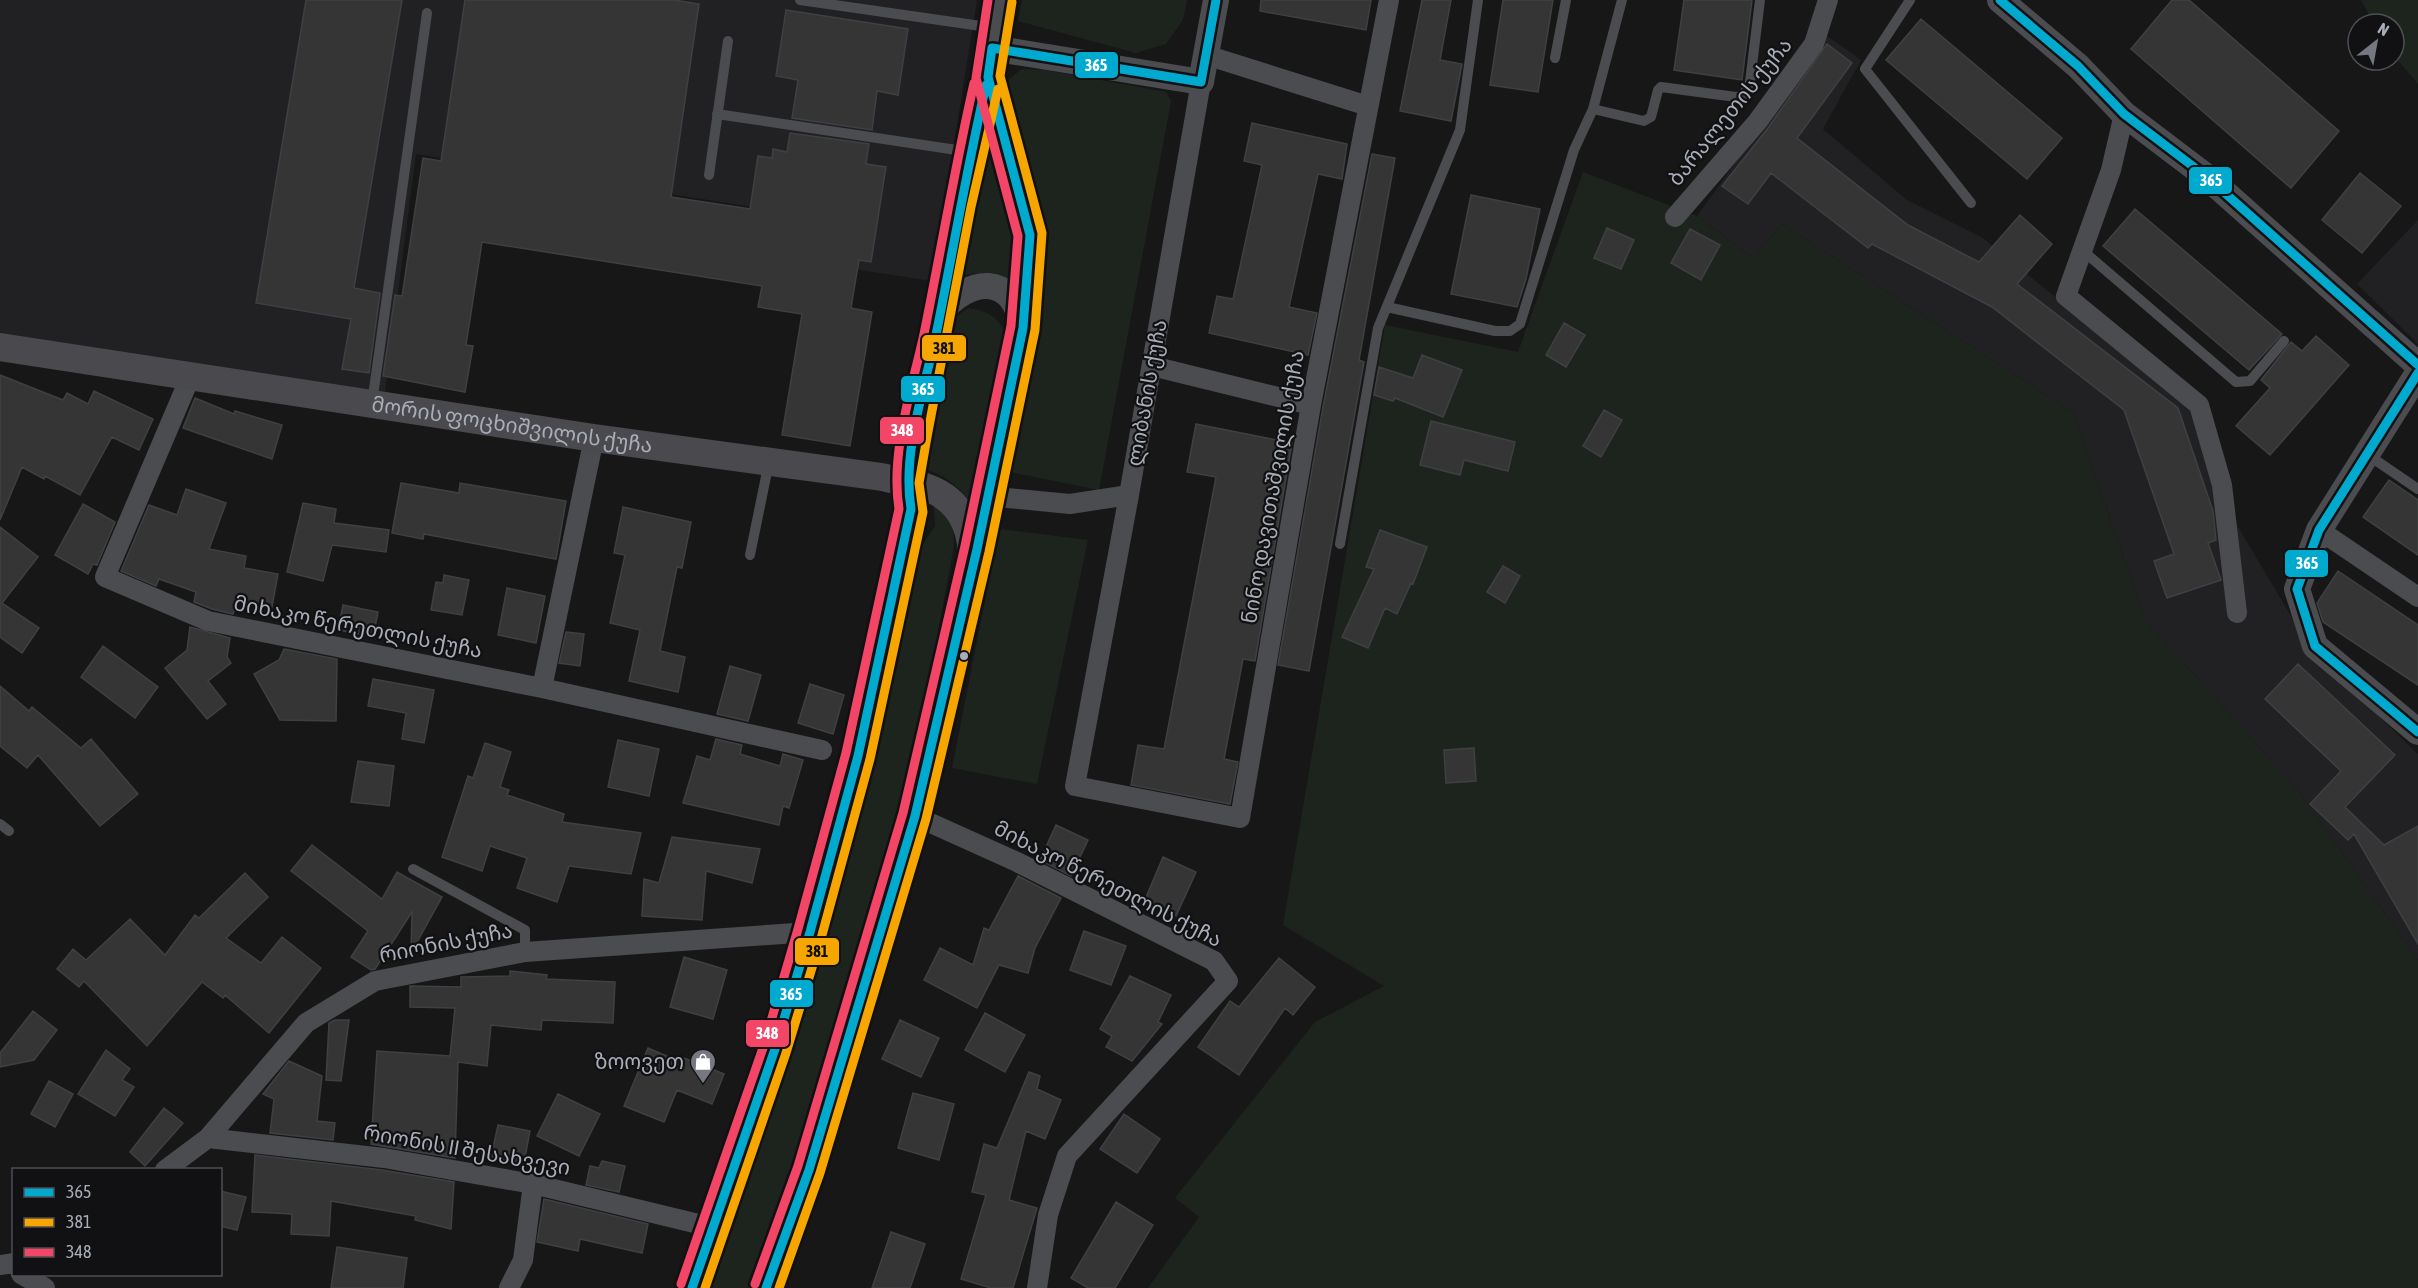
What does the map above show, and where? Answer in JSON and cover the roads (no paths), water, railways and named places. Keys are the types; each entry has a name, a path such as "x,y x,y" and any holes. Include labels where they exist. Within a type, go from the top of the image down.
{"main road":[{"name":"მორის ფოცხიშვილის ქუჩა","path":"0,347 594,438 882,477 929,488 949,500 964,518 973,541 972,564 915,816 808,1170 766,1288"},
{"path":"692,1288 715,1228 775,1049 810,933 861,745 911,508 907,483"}],"street":[{"path":"907,483 971,152 988,77 1000,0"},
{"name":"ლიბანის ქუჩა","path":"1076,786 1216,0"},
{"name":"ნინო დავითაშვილის ქუჩა","path":"1076,786 1240,818 1311,405 1389,0"},
{"name":"ბარალეთის ქუჩა","path":"1675,217 1758,121 1814,44 1828,0"},
{"path":"2000,0 2078,66 2124,114 2207,177 2418,365"},
{"path":"994,38 1201,82"},
{"path":"1206,55 1368,106"},
{"path":"972,564 1023,328 1030,235 988,77"},
{"path":"2124,114 2111,170 2066,296 2199,405 2222,484 2237,613"},
{"path":"940,313 953,296 970,286 989,286 1007,294 1019,309 1023,328"},
{"path":"1152,366 1311,405"},
{"path":"2418,373 2319,530 2297,589 2315,645 2418,733"},
{"name":"მიხაკო წერეთლის ქუჩა","path":"191,375 105,577 208,621 542,688 822,750"},
{"path":"542,688 594,438"},
{"path":"988,496 1070,504 1129,495"},
{"path":"2319,530 2418,597"},
{"name":"მიხაკო წერეთლის ქუჩა","path":"915,816 1017,862 1214,962 1228,981 1066,1156 1048,1215 1037,1288"},
{"name":"რიონის ქუჩა","path":"168,1168 208,1138 306,1023 375,981 525,952 810,933"},
{"name":"რიონის II შესახვევი","path":"208,1138 384,1158 533,1184 715,1228"},
{"path":"509,1288 522,1260 533,1184"},
{"path":"25,1276 45,1288"}],"lane":[{"path":"800,0 994,38"},
{"path":"1340,544 1378,328 1460,130 1478,0"},
{"path":"1555,58 1566,0"},
{"path":"1387,307 1495,331 1510,331 1520,324 1574,150 1593,109 1622,0"},
{"path":"1593,109 1644,121 1651,117 1661,87 1743,96 1750,82 1760,0"},
{"path":"1910,0 1865,69 1971,203"},
{"path":"372,403 427,13"},
{"path":"709,175 728,42"},
{"path":"717,114 971,152"},
{"path":"2082,250 2236,382 2250,381 2284,341"},
{"path":"2368,455 2418,489"},
{"path":"750,555 769,462"},
{"path":"414,869 525,930 525,952"}],"place":[{"name":"ზოოვეთ","path":"703,1085"}]}
